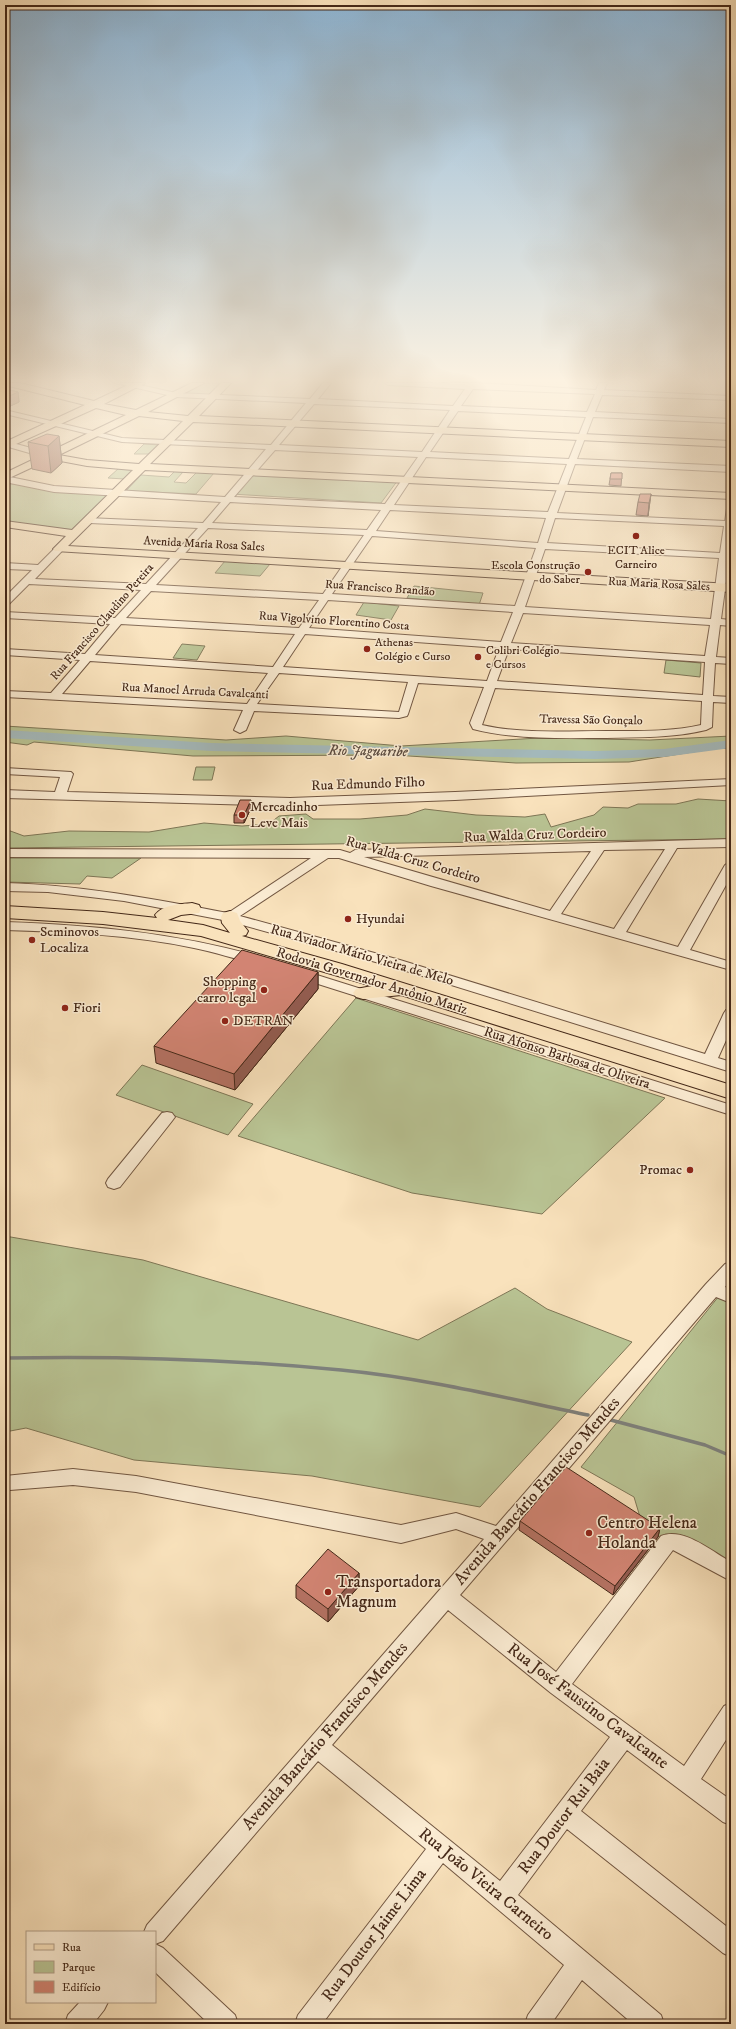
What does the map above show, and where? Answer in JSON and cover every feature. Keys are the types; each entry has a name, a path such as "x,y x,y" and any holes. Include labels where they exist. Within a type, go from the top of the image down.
{"highway":[{"name":"Rodovia Governador Antônio Mariz","path":"5,902 121,909 234,924 731,1080"},
{"path":"164,915 178,910 192,909"},
{"name":"Rodovia Governador Antônio Mariz","path":"5,912 160,924 203,931 337,977 406,991 731,1092"},
{"path":"362,993 406,991"}],"main road":[{"path":"59,549 132,478"},
{"path":"382,478 731,496"},
{"path":"5,524 74,534"},
{"name":"Avenida Maria Rosa Sales","path":"59,549 348,565"},
{"name":"Rua Maria Rosa Sales","path":"348,565 725,588"}],"street":[{"path":"5,478 54,489 115,494 228,498 730,524"},
{"name":"Rua Francisco Claudino Pereira","path":"54,697 118,621 205,526 245,478"},
{"path":"490,686 531,577 566,478"},
{"path":"240,730 250,707 408,479"},
{"path":"706,699 715,622 725,588 731,509"},
{"path":"90,520 371,533 542,546 728,556"},
{"path":"5,602 59,549"},
{"path":"5,566 39,568"},
{"name":"Rua Francisco Brandão","path":"27,581 326,597 731,623"},
{"name":"Rua Vigolvino Florentino Costa","path":"5,615 302,631 731,661"},
{"path":"5,652 277,669 490,686 731,700"},
{"name":"Rua Manoel Arruda Cavalcanti","path":"5,694 399,715 404,712 414,679"},
{"name":"Travessa São Gonçalo","path":"490,686 477,727 487,730 605,735 690,731 703,729 707,725 706,699"},
{"path":"5,771 67,774 60,795"},
{"name":"Rua Edmundo Filho","path":"5,794 290,802 455,796 731,782"},
{"name":"Rua Walda Cruz Cordeiro","path":"340,854 599,848 731,843"},
{"path":"618,934 673,845"},
{"path":"553,916 599,848"},
{"name":"Rua Valda Cruz Cordeiro","path":"5,853 340,854 731,966"},
{"path":"403,873 414,853"},
{"path":"234,924 325,854"},
{"path":"682,952 731,865"},
{"name":"Rua Aviador Mário Vieira de Melo","path":"5,887 48,888 86,892 192,909 234,924 395,963 731,1067"},
{"path":"5,926 84,929 157,936 234,953 267,964"},
{"name":"Rua Afonso Barbosa de Oliveira","path":"287,970 337,977 362,993 731,1110"},
{"path":"710,1060 731,1013"},
{"path":"114,1183 167,1117"},
{"name":"Avenida Bancário Francisco Mendes","path":"156,1932 731,1268"},
{"path":"712,1289 731,1296"},
{"path":"10,1482 81,1478 136,1484 401,1534 456,1522 499,1535"},
{"path":"558,1686 647,1568 666,1545 672,1541 698,1552 731,1572"},
{"name":"Rua José Faustino Cavalcante","path":"446,1596 558,1686 625,1734 731,1814"},
{"path":"686,1781 731,1713"},
{"name":"Rua Doutor Rui Baia","path":"502,1897 625,1734"},
{"name":"Rua João Vieira Carneiro","path":"317,1746 502,1897 652,2024"},
{"path":"566,1814 731,1945"},
{"name":"Rua Doutor Jaime Lima","path":"307,2024 441,1847"},
{"path":"156,1957 226,2024"},
{"path":"537,2024 580,1962"},
{"path":"77,2024 95,2003"}],"green space":[{"path":"108,478 125,478 124,479"},
{"path":"138,478 178,478 174,482 186,483 191,478 210,478 196,494 126,491"},
{"path":"245,478 349,478 398,480 381,503 231,494"},
{"path":"5,483 36,487 116,491 73,534 5,523"},
{"path":"225,561 270,564 260,576 215,573"},
{"path":"414,586 483,593 479,605 407,598"},
{"path":"364,602 399,606 391,620 356,615"},
{"path":"182,644 205,646 197,660 173,658"},
{"path":"666,660 701,663 700,677 664,673"},
{"path":"5,726 226,740 286,736 401,746 539,738 650,740 731,736 731,749 718,748 629,762 516,763 394,755 193,756 34,742 27,745 5,742"},
{"path":"196,767 215,767 212,780 193,780"},
{"path":"698,799 731,801 731,839 5,848 5,829 24,836 69,831 149,832 204,823 242,826 269,824 279,816 306,814 313,819 360,819 407,815 425,809 476,815 525,817 545,814 551,827 594,815 603,807 628,808 638,804 676,804"},
{"path":"5,858 141,858 112,878 87,876 80,884 5,882"},
{"path":"356,998 665,1098 542,1214 412,1193 238,1136"},
{"path":"142,1065 253,1104 228,1135 116,1095"},
{"path":"5,1236 143,1260 418,1340 515,1288 547,1309 632,1342 480,1507 312,1476 134,1460 26,1428 5,1432"},
{"path":"719,1296 731,1301 731,1419 729,1423 731,1424 731,1577 643,1527 634,1497 581,1467"}],"building":[{"path":"610,478 622,478 622,479 610,479"},
{"path":"640,494 651,494 649,503 638,502"},
{"path":"240,800 251,800 244,815 234,815"},
{"name":"Shopping carro legal","path":"242,950 318,972 234,1074 154,1046"},
{"name":"Centro Helena Holanda","path":"566,1467 660,1528 615,1586 520,1521"},
{"name":"Transportadora Magnum","path":"328,1549 359,1573 328,1609 296,1585"}],"waterway":[{"name":"Rio Jaguaribe","path":"5,734 211,747 596,755 664,753 731,744"},
{"path":"5,1358 89,1357 173,1359 257,1363 341,1370 434,1383 588,1415"},
{"path":"607,1419 705,1445 731,1456"}],"place":[{"name":"ECIT Alice Carneiro","path":"636,536"},
{"name":"Escola Construção do Saber","path":"588,572"},
{"name":"Athenas Colégio e Curso","path":"367,649"},
{"name":"Colibri Colégio e Cursos","path":"478,657"},
{"name":"Mercadinho Leve Mais","path":"242,815"},
{"name":"Hyundai","path":"348,919"},
{"name":"Seminovos Localiza","path":"32,940"},
{"name":"Shopping carro legal","path":"264,990"},
{"name":"Fiori","path":"65,1008"},
{"name":"DETRAN","path":"225,1021"},
{"name":"Promac","path":"690,1170"},
{"name":"Centro Helena Holanda","path":"589,1533"},
{"name":"Transportadora Magnum","path":"328,1592"}]}
